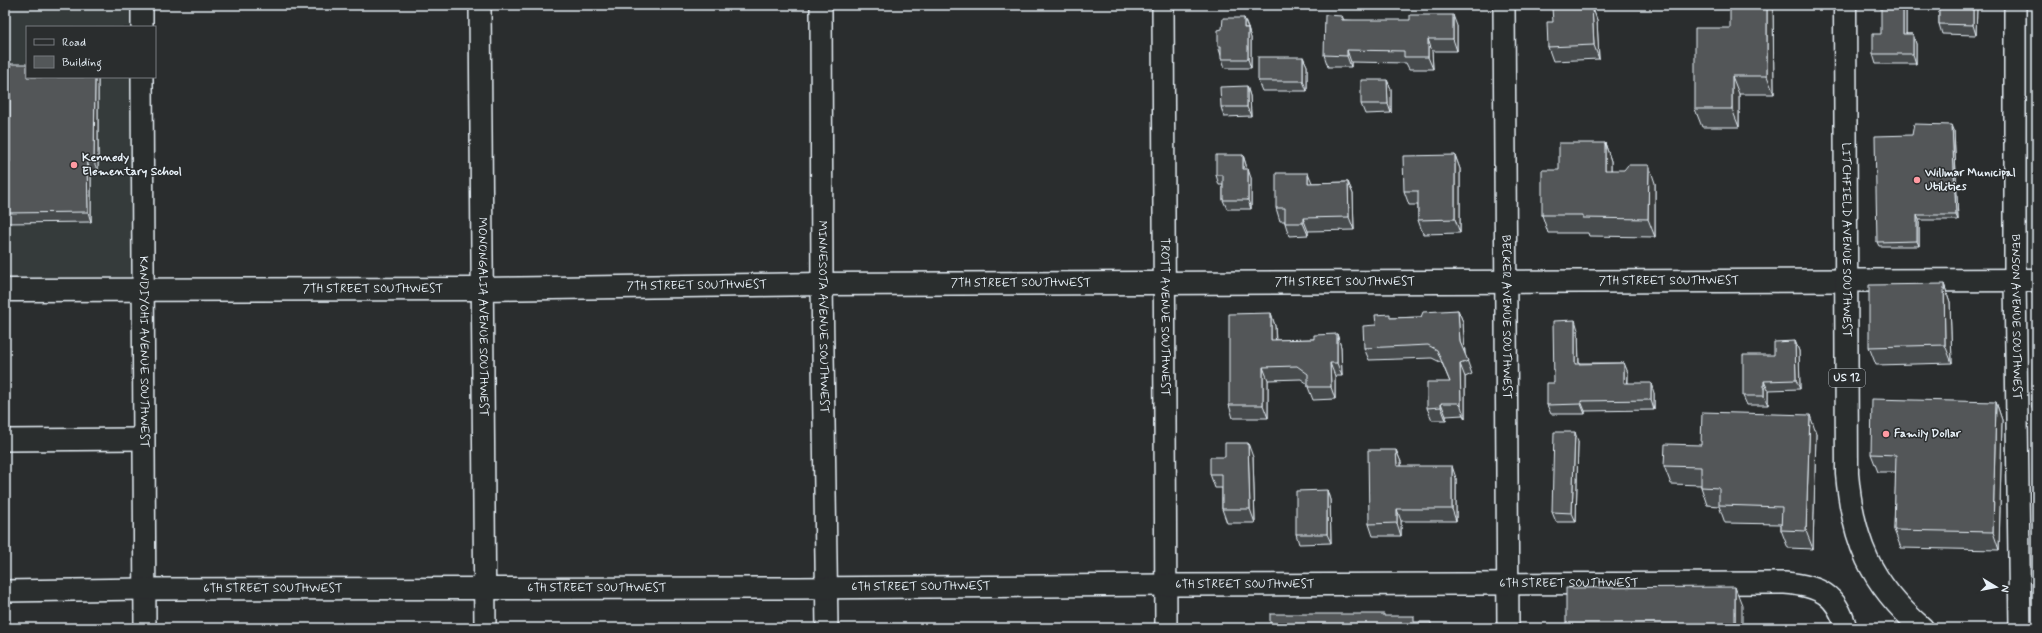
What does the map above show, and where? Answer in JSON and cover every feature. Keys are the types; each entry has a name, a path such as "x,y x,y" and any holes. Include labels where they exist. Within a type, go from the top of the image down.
{"main road":[{"name":"LITCHFIELD AVENUE SOUTHWEST","path":"1845,5 1847,474 1854,523 1864,554 1878,579 1895,602 1922,628"},
{"name":"7TH STREET SOUTHWEST","path":"5,290 482,289 822,284 1163,284 1506,281 1847,282 2037,280"}],"street":[{"path":"142,5 142,26"},
{"name":"MONONGALIA AVENUE SOUTHWEST","path":"480,5 485,628"},
{"name":"MINNESOTA AVENUE SOUTHWEST","path":"821,5 822,284 827,628"},
{"name":"TROTT AVENUE SOUTHWEST","path":"1163,5 1163,284 1166,628"},
{"name":"BECKER AVENUE SOUTHWEST","path":"1504,5 1508,628"},
{"name":"BENSON AVENUE SOUTHWEST","path":"2015,5 2015,280 2029,579 2020,628"},
{"name":"KANDIYOHI AVENUE SOUTHWEST","path":"142,78 145,628"},
{"path":"5,440 143,439"},
{"name":"6TH STREET SOUTHWEST","path":"5,591 144,589 826,588 1166,585 1785,583 1810,586 1834,600 1841,612 1846,628"}],"shaded area":[{"name":"Kennedy Elementary School","path":"5,5 142,5 142,26 26,26 26,78 142,78 143,289 5,290"},
{"path":"2018,5 2037,5 2037,269 2024,269"}],"building":[{"path":"1730,5 1767,5 1767,76 1732,76 1732,109 1695,109 1695,28 1730,28"},
{"path":"1881,5 1903,5 1903,34 1913,34 1913,54 1873,54 1873,34 1881,34"},
{"path":"1939,5 1973,5 1973,25 1939,24"},
{"path":"1592,6 1594,45 1548,47 1547,22 1553,22 1552,8"},
{"path":"1325,15 1342,16 1342,20 1410,20 1410,15 1453,15 1453,39 1428,39 1428,57 1404,57 1404,51 1347,50 1347,56 1324,55"},
{"path":"1223,18 1244,18 1244,28 1248,28 1248,59 1221,59 1221,46 1218,46 1218,30 1222,29"},
{"path":"1258,57 1303,57 1303,81 1258,81"},
{"path":"10,64 26,64 26,78 95,78 94,162 87,162 88,212 5,213 5,162 10,162"},
{"path":"1361,80 1387,80 1388,104 1361,104"},
{"path":"1247,86 1247,107 1221,107 1220,87"},
{"name":"Willmar Municipal Utilities","path":"1914,124 1952,125 1956,215 1917,215 1917,241 1877,242 1875,136 1912,135"},
{"path":"1559,143 1605,143 1605,170 1624,170 1628,165 1649,165 1648,219 1583,218 1583,215 1542,215 1542,170 1559,170"},
{"path":"1216,155 1243,155 1243,169 1248,169 1248,200 1223,200 1223,175 1216,175"},
{"path":"1455,155 1455,219 1418,220 1418,191 1404,191 1403,156"},
{"path":"1276,173 1308,173 1308,183 1348,182 1349,217 1303,218 1303,223 1285,223 1285,208 1276,208"},
{"path":"1944,284 1945,345 1869,347 1869,285"},
{"path":"1458,310 1460,342 1468,361 1460,364 1461,406 1458,403 1441,403 1441,407 1427,408 1427,382 1450,382 1437,350 1428,345 1364,348 1363,326 1376,325 1375,315 1390,314 1390,318 1421,317 1423,312"},
{"path":"1271,313 1271,340 1314,339 1314,335 1337,334 1337,363 1330,363 1331,387 1308,387 1308,374 1297,366 1263,367 1263,405 1229,405 1229,314"},
{"path":"1575,320 1575,364 1624,363 1624,383 1651,383 1651,400 1581,401 1581,404 1547,405 1547,383 1554,383 1553,321"},
{"path":"1795,341 1796,380 1764,381 1764,396 1743,396 1743,355 1774,355 1774,342"},
{"path":"2033,350 2037,350 2037,408 2032,408"},
{"path":"1872,399 1996,402 1993,532 1894,530 1896,455 1871,454"},
{"path":"1702,412 1810,415 1806,531 1781,530 1782,507 1719,505 1719,488 1701,487 1701,467 1664,466 1665,444 1701,445"},
{"path":"1554,432 1575,432 1572,513 1552,512"},
{"path":"1225,443 1248,443 1250,509 1222,509 1222,474 1210,474 1210,457 1225,457"},
{"path":"1368,450 1396,450 1397,466 1452,466 1452,509 1397,509 1397,523 1369,524"},
{"path":"1327,490 1327,534 1296,534 1296,491"},
{"path":"1735,587 1735,628 1566,628 1566,588"},
{"path":"1270,614 1384,614 1384,616 1414,616 1414,622 1431,622 1431,628 1270,628"}],"place":[{"name":"Kennedy Elementary School","path":"74,165"},
{"name":"Willmar Municipal Utilities","path":"1917,180"},
{"name":"Family Dollar","path":"1886,434"}]}
